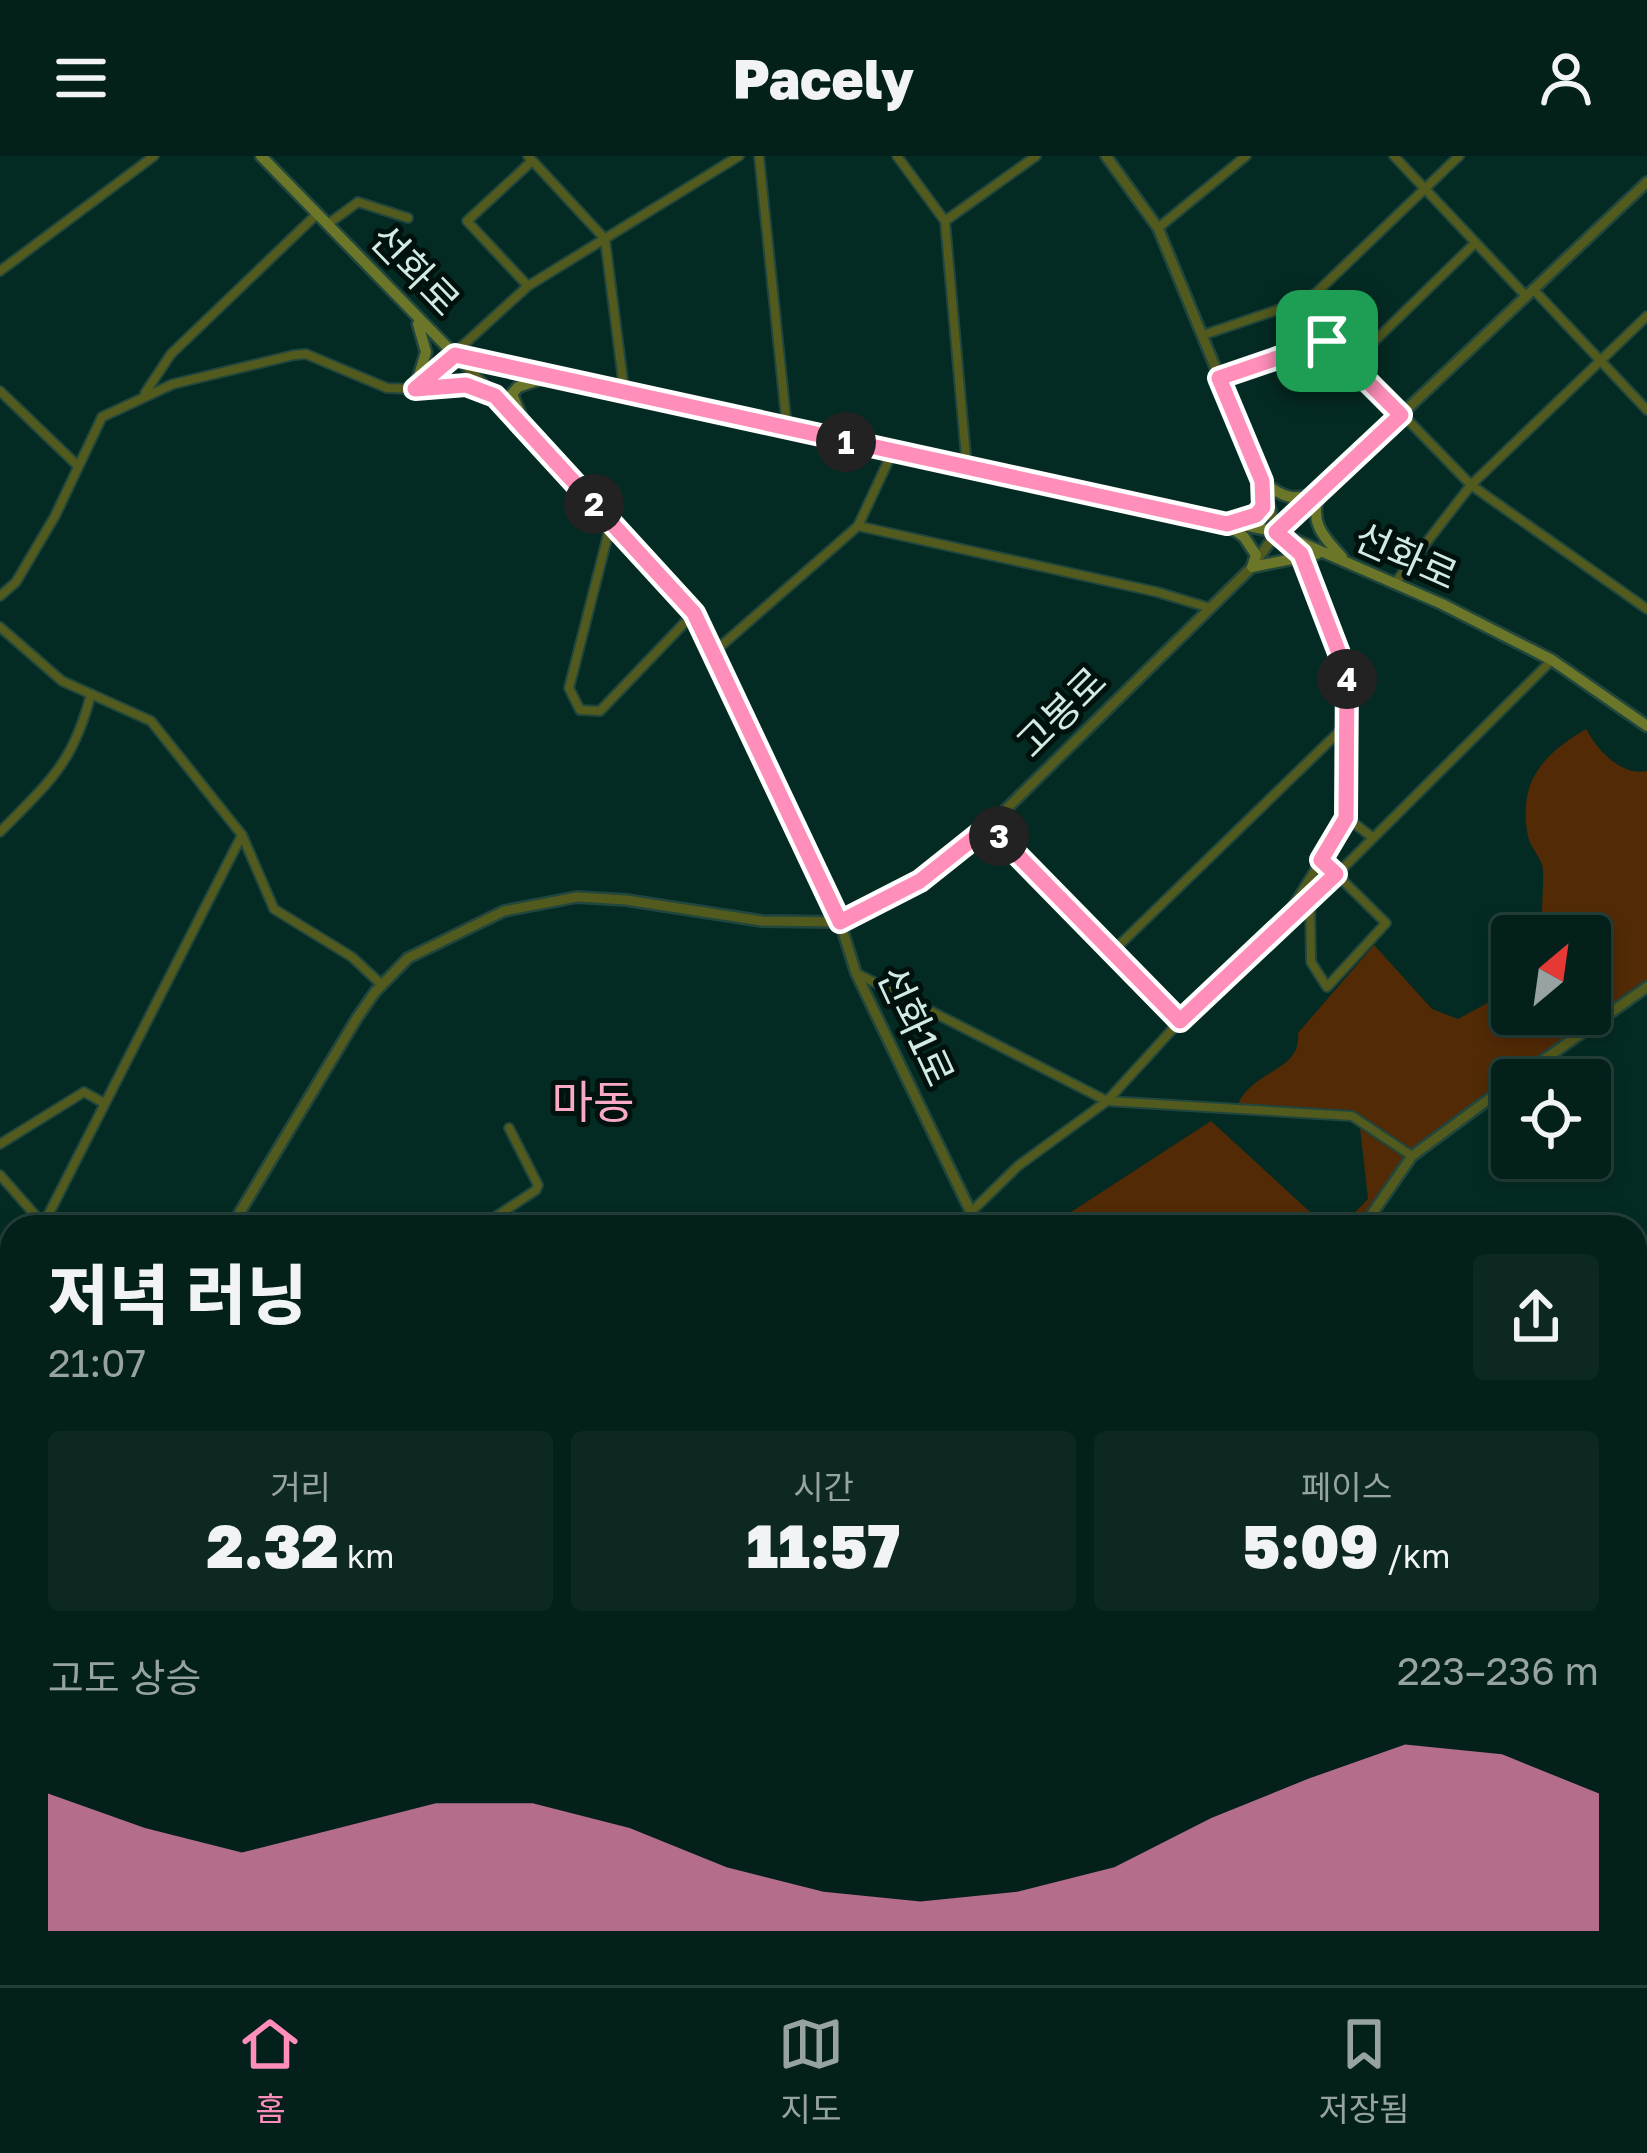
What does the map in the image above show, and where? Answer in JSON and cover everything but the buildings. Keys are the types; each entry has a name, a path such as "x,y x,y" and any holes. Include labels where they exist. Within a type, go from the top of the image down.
{"main road":[{"name":"선화로","path":"261,156 455,355 624,389 892,453 1276,532 1396,584 1552,661 1647,726"},
{"path":"411,310 425,337 426,352 415,389"},
{"path":"526,428 512,394 518,387 550,376"},
{"path":"1262,481 1279,495 1303,500 1320,490"},
{"path":"1227,524 1256,515 1263,507 1262,481"},
{"path":"1320,490 1313,509 1315,524 1348,564"},
{"path":"1227,524 1252,547 1256,555 1252,567"},
{"path":"1252,567 1316,553 1348,564"}],"street":[{"path":"0,271 154,156"},
{"path":"415,389 528,286 739,156"},
{"path":"759,156 787,428"},
{"path":"897,156 945,221 968,469"},
{"path":"945,221 1036,156"},
{"path":"1106,156 1158,228 1262,481 1276,532 1301,554 1347,674 1346,818 1282,923"},
{"path":"1158,228 1246,156"},
{"path":"1394,156 1647,410"},
{"path":"1203,335 1316,293 1460,156"},
{"path":"528,286 467,221 530,159 605,239 624,389"},
{"name":"고봉로","path":"238,1215 357,1018 382,985 408,958 452,934 504,911 553,900 626,900 762,921 840,922 920,881 989,826 1252,567 1276,532 1647,182"},
{"path":"328,224 358,202 408,218"},
{"path":"143,396 171,354 318,213"},
{"path":"1351,364 1475,242"},
{"path":"1295,304 1471,485 1647,609"},
{"path":"1396,584 1471,485 1647,316"},
{"path":"1219,378 1327,341"},
{"path":"0,596 16,582 55,516 102,417 143,396 173,384 306,354 387,388 466,385 495,396"},
{"name":"선화1로","path":"455,355 694,613 840,922 856,973 972,1215"},
{"path":"0,391 78,466"},
{"path":"714,652 858,526 892,453"},
{"path":"611,523 569,688 580,710 600,711 694,613"},
{"path":"858,526 1210,608"},
{"path":"0,627 62,681 152,721 242,835 274,908 352,957 382,985"},
{"path":"971,1212 1018,1166 1107,1100 1180,1021 1552,661"},
{"path":"0,832 62,768 77,740 91,694"},
{"path":"1112,953 1345,725"},
{"path":"1346,818 1372,837"},
{"path":"989,826 1180,1021"},
{"path":"48,1215 242,835"},
{"path":"1310,900 1311,962 1328,987 1386,923 1321,860"},
{"path":"856,973 1107,1100 1352,1116 1412,1156"},
{"path":"1544,1059 1647,987"},
{"path":"0,1144 84,1092 104,1103"},
{"path":"1371,1215 1412,1156 1491,1097"},
{"path":"497,1215 538,1185 509,1128"},
{"path":"0,1174 34,1215"}],"shaded area":[{"path":"1586,729 1611,760 1628,770 1647,771 1647,982 1611,1008 1611,915 1542,915 1543,870 1529,840 1527,800 1537,771"},
{"path":"1374,945 1432,1009 1458,1019 1491,1001 1491,1035 1573,1035 1539,1059 1491,1059 1491,1094 1412,1150 1352,1110 1237,1106 1253,1084 1292,1056 1298,1033"},
{"path":"1211,1121 1312,1215 1066,1215"},
{"path":"1360,1127 1406,1158 1368,1215 1353,1215 1368,1199"}],"district":[{"name":"마동","path":"593,1102"}],"route":[{"path":"1327,341 1401,415 1276,532 1301,554 1347,674 1346,818 1321,860 1336,874 1180,1021 989,826 920,881 840,922 714,652 680,595 495,396 466,385 415,389 455,355 1227,524 1256,515 1263,507 1262,481 1219,378 1327,341"}]}
